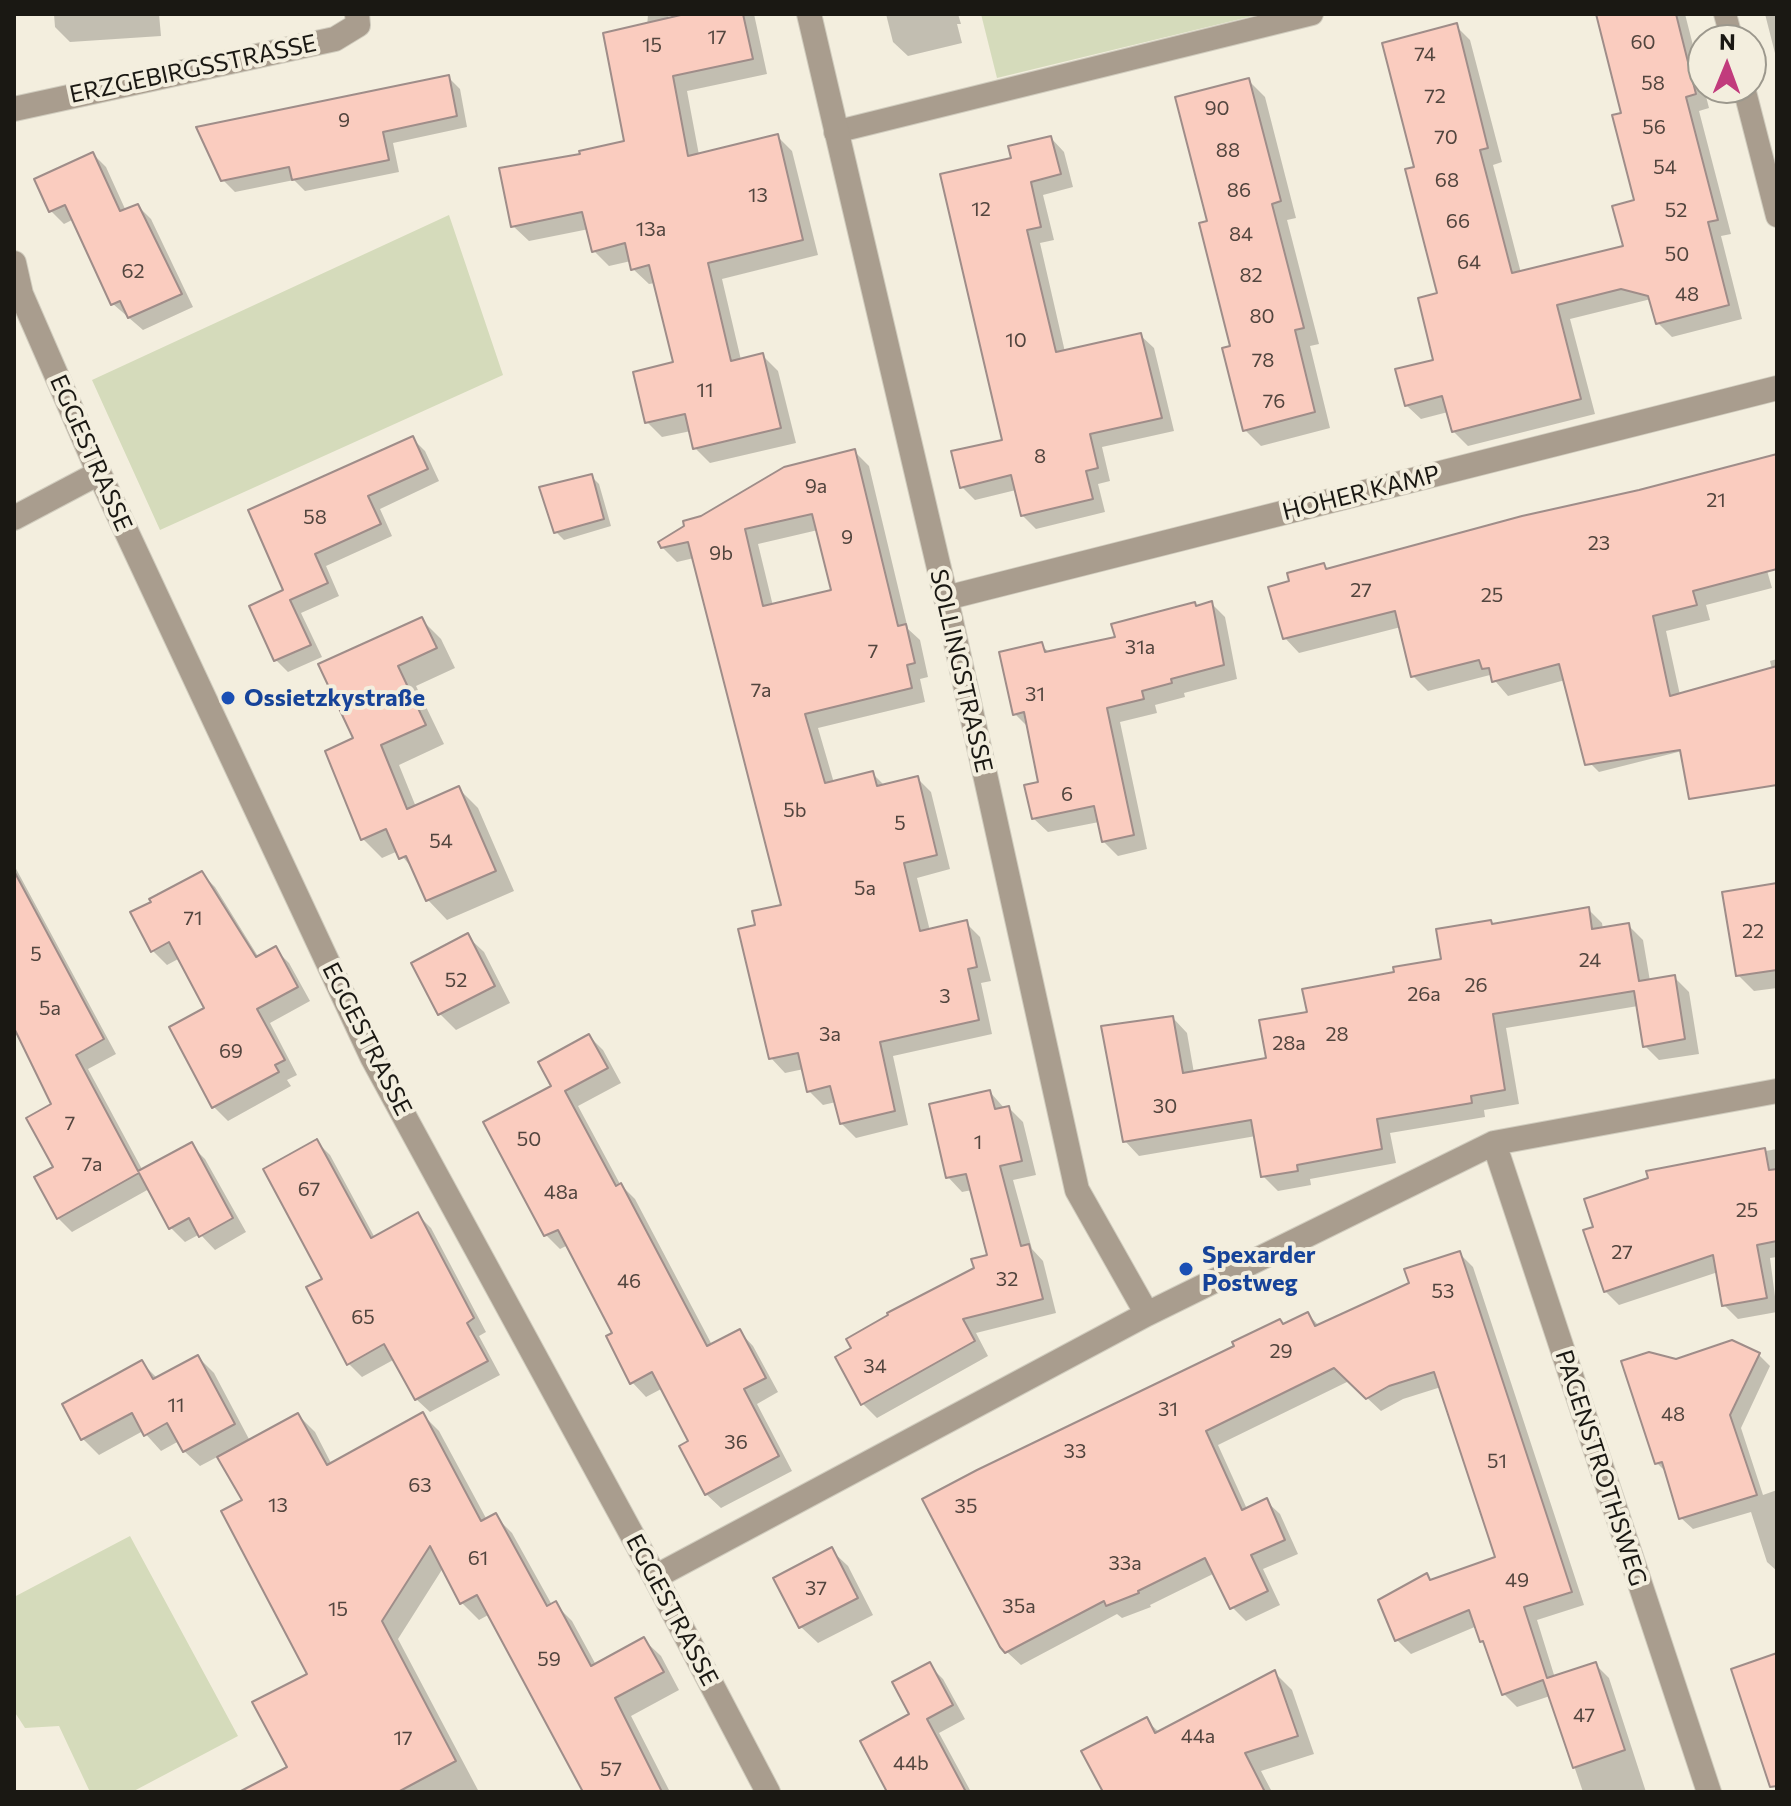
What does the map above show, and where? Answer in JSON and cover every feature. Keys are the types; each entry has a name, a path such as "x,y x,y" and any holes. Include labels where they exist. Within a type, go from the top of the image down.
{"street":[{"name":"ERZGEBIRGSSTRASSE","path":"14,109 335,39 358,25 357,14"},
{"name":"SOLLINGSTRASSE","path":"809,14 946,598 1077,1190 1147,1314"},
{"name":"EGGESTRASSE","path":"14,263 21,294 99,473 372,1057 655,1577 768,1792"},
{"name":"HOHER KAMP","path":"946,598 1777,388"},
{"path":"14,518 99,473"},
{"path":"655,1577 1147,1314 1494,1143 1777,1091"},
{"name":"PAGENSTROTHSWEG","path":"1494,1143 1709,1792"}],"lane":[{"path":"835,132 1312,14"},
{"path":"1748,104 1777,216"}],"green space":[{"path":"981,14 1261,14 997,78"},
{"path":"449,215 503,375 160,530 92,380"},
{"path":"130,1536 238,1736 132,1792 90,1792 59,1726 25,1728 14,1711 14,1597"}],"building":[{"path":"685,14 743,14 753,59 673,76 688,156 778,134 803,240 708,263 731,361 763,353 781,428 693,449 685,414 645,423 633,372 673,362 649,265 631,270 625,243 592,252 582,212 511,227 499,168 580,154 579,151 624,141 603,33"},
{"path":"1596,14 1676,14 1687,58 1687,104 1718,220 1708,222 1729,305 1656,324 1648,296 1621,289 1557,305 1581,399 1452,432 1442,396 1405,406 1395,369 1433,360 1418,298 1437,293 1405,169 1414,167 1382,43 1457,23 1488,148 1480,150 1512,273 1623,246 1612,206 1634,200 1612,115 1621,113"},
{"path":"449,75 457,116 383,132 389,160 292,180 289,167 221,181 196,127"},
{"path":"1249,78 1281,201 1272,204 1304,328 1295,330 1315,412 1243,431 1222,348 1230,346 1199,223 1207,221 1175,97"},
{"path":"1051,136 1061,174 1031,182 1041,227 1027,230 1056,352 1141,333 1162,418 1090,434 1098,468 1086,471 1093,499 1021,516 1011,475 960,488 951,451 1002,440 940,174 1011,158 1008,146"},
{"path":"93,152 120,211 138,204 182,294 128,318 120,301 111,305 65,205 49,212 34,179"},
{"path":"413,436 428,469 368,496 381,524 315,554 328,583 290,600 311,645 274,661 249,606 283,590 248,510"},
{"path":"855,449 898,626 906,624 915,663 907,665 912,688 805,714 825,783 873,771 877,786 918,776 937,855 904,863 920,931 967,920 977,967 968,969 979,1020 880,1042 895,1111 840,1124 830,1086 807,1092 798,1053 769,1059 738,929 755,925 752,911 781,905 688,542 661,548 658,542 684,526 683,521 701,516 784,467","holes":["812,514 831,590 763,606 745,529"]},
{"path":"1777,454 1777,569 1693,591 1697,605 1653,616 1670,696 1777,666 1777,785 1689,799 1680,750 1585,765 1559,664 1492,682 1489,668 1482,669 1479,660 1411,677 1395,611 1283,639 1268,587 1289,581 1287,573 1324,563 1326,569 1522,516"},
{"path":"592,474 604,519 554,533 539,487"},
{"path":"1212,601 1224,665 1171,679 1172,683 1142,691 1144,699 1107,708 1134,835 1102,842 1094,806 1032,819 1024,785 1038,782 1024,712 1013,715 999,652 1042,642 1045,652 1115,637 1111,624 1195,602 1196,606"},
{"path":"422,617 437,648 398,666 426,725 381,745 407,809 459,786 496,871 426,901 406,856 399,859 386,829 361,840 325,751 353,738 318,664"},
{"path":"14,871 104,1039 76,1055 138,1171 192,1142 233,1218 199,1237 189,1218 169,1229 139,1173 57,1219 34,1177 53,1167 26,1118 51,1104 14,1028"},
{"path":"202,871 256,957 276,946 298,987 257,1009 285,1060 275,1065 279,1072 212,1108 169,1027 204,1008 169,942 151,952 130,912"},
{"path":"1777,883 1777,970 1736,976 1722,892"},
{"path":"1589,907 1592,929 1629,923 1639,981 1675,975 1685,1039 1643,1047 1634,991 1493,1014 1505,1090 1471,1096 1472,1103 1377,1119 1382,1149 1297,1165 1298,1171 1261,1177 1251,1120 1123,1142 1101,1026 1173,1016 1183,1073 1266,1058 1259,1020 1307,1012 1302,989 1394,972 1393,967 1441,959 1436,929 1491,920 1492,924"},
{"path":"468,933 495,986 438,1015 411,963"},
{"path":"589,1034 608,1068 565,1091 616,1186 621,1183 707,1346 740,1329 766,1378 744,1389 779,1456 705,1495 679,1446 688,1441 652,1372 630,1384 606,1336 612,1333 558,1230 544,1236 483,1122 551,1086 538,1062"},
{"path":"990,1090 995,1109 1009,1106 1022,1161 1000,1166 1021,1246 1029,1244 1043,1299 963,1319 975,1341 861,1405 835,1357 851,1348 846,1339 887,1313 974,1268 971,1259 987,1255 966,1174 946,1178 929,1104"},
{"path":"317,1139 371,1238 418,1212 474,1318 467,1323 488,1361 415,1400 384,1344 347,1365 306,1287 322,1279 263,1169"},
{"path":"1765,1148 1769,1170 1777,1169 1777,1241 1757,1245 1767,1298 1722,1306 1713,1255 1604,1292 1583,1230 1593,1227 1584,1199 1648,1178 1646,1171"},
{"path":"1460,1251 1572,1592 1524,1607 1547,1678 1596,1662 1625,1750 1573,1768 1543,1680 1502,1695 1469,1610 1395,1641 1378,1600 1427,1573 1430,1580 1495,1557 1434,1372 1389,1386 1366,1399 1334,1368 1206,1431 1242,1510 1267,1498 1285,1540 1251,1555 1268,1591 1230,1609 1205,1558 1139,1593 1106,1606 1104,1601 1005,1653 922,1499 1234,1346 1232,1342 1280,1319 1283,1324 1308,1312 1315,1326 1409,1283 1404,1269"},
{"path":"1732,1340 1760,1353 1730,1415 1757,1495 1679,1519 1662,1462 1655,1464 1621,1361 1649,1352 1676,1359"},
{"path":"198,1355 235,1424 183,1452 167,1423 144,1436 132,1413 81,1440 62,1404 142,1360 153,1379"},
{"path":"423,1412 481,1521 496,1513 547,1606 556,1601 591,1666 644,1637 664,1672 615,1698 662,1792 583,1792 477,1595 460,1604 430,1546 382,1621 456,1761 398,1792 239,1792 287,1767 252,1702 307,1674 221,1511 242,1500 217,1457 298,1413 327,1465"},
{"path":"832,1547 858,1598 799,1628 773,1578"},
{"path":"1777,1653 1777,1786 1770,1787 1731,1669"},
{"path":"930,1662 953,1705 927,1719 966,1792 887,1792 860,1741 909,1714 892,1682"},
{"path":"1275,1670 1298,1736 1245,1753 1265,1792 1103,1792 1081,1751 1147,1717 1155,1733"}],"place":[{"name":"Ossietzkystraße","path":"228,698"},
{"name":"Spexarder Postweg","path":"1186,1269"}]}
